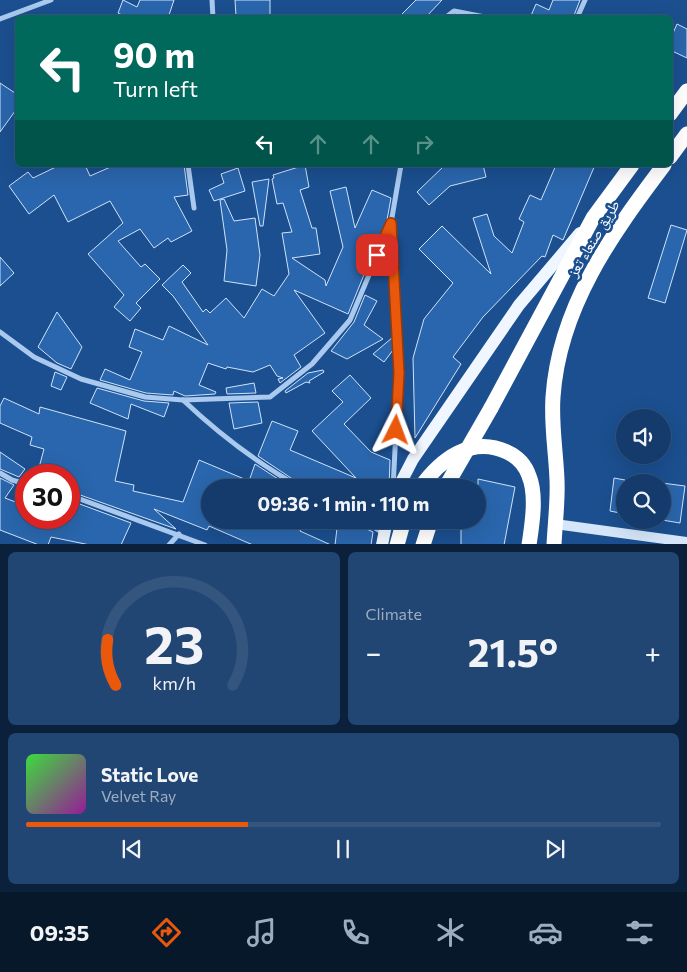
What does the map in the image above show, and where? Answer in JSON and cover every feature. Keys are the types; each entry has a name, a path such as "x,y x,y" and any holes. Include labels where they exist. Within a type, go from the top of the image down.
{"highway":[{"path":"673,110 687,91"},
{"path":"673,153 687,134"},
{"name":"طريق صنعاء تعز","path":"450,479 491,408 593,218 631,167"},
{"name":"طريق صنعاء تعز","path":"554,544 557,481 553,436 553,397 559,358 571,315 593,267 606,245 620,223 662,167"},
{"path":"428,479 442,462 462,450 487,446 512,454 522,462 530,478 533,503 529,544"},
{"path":"397,544 401,529"},
{"path":"423,544 428,529"}],"main road":[{"path":"403,479 413,459 518,305 593,218"}],"street":[{"path":"0,18 51,0"},
{"path":"212,0 213,15"},
{"path":"578,15 586,0"},
{"path":"449,15 454,11 475,15"},
{"path":"188,167 194,208"},
{"path":"393,479 399,373 391,223 401,167"},
{"path":"0,332 34,357 81,379 145,397 183,400 270,397 312,364 350,320 391,223"},
{"path":"183,400 219,434 286,479"},
{"path":"0,473 15,481"},
{"path":"80,499 205,544"},
{"path":"555,524 687,542"},
{"path":"371,529 383,539"},
{"path":"169,544 180,534"}],"building":[{"path":"123,0 137,7 140,0 174,0 169,15 122,15 118,13"},
{"path":"235,0 270,0 270,15 236,15"},
{"path":"416,0 442,0 428,15 401,15"},
{"path":"553,0 580,0 574,15 531,15 536,4 549,10"},
{"path":"677,24 687,29 687,58 673,51 673,33"},
{"path":"0,83 15,93 15,111 0,132"},
{"path":"56,167 86,167 90,176 110,167 184,167 188,195 174,197 192,231 171,242 168,238 154,248 140,229 118,241 141,267 145,264 160,279 136,303 141,308 130,321 114,307 124,295 88,254 123,223 110,201 68,222 54,195 29,214 9,186 28,172 33,178"},
{"path":"299,167 305,167 309,187 300,190 312,228 316,228 320,254 292,258 325,280 326,286 343,247 330,191 346,187 355,228 372,190 391,198 387,220 366,264 368,265 348,314 294,290 325,333 294,355 301,367 280,383 278,379 283,378 277,376 270,365 253,372 227,367 226,369 208,363 199,385 216,392 215,394 185,396 174,391 173,395 146,393 100,380 105,369 130,380 142,352 129,347 135,329 163,340 169,326 208,345 173,296 162,285 183,265 191,273 182,282 203,312 206,309 210,313 226,298 244,318 262,289 274,296 289,274 282,233 292,232 283,203 277,204 272,179 274,178 273,175"},
{"path":"443,167 484,167 486,177 450,186 429,205 417,192"},
{"path":"555,167 594,167 563,240 553,235 545,257 542,256 483,317 453,357 461,364 415,438 413,358 424,319 453,283 419,249 442,226 491,274 473,218 487,214 494,236 512,253 524,222 519,219 530,195 541,200"},
{"path":"238,168 245,191 214,201 209,190 224,183 221,174"},
{"path":"269,179 263,226 260,226 252,182"},
{"path":"224,199 234,221 255,218 260,255 256,286 224,281 227,250 220,200"},
{"path":"671,225 687,230 665,303 648,298"},
{"path":"0,257 14,273 0,286"},
{"path":"365,295 377,301 364,325 383,339 347,359 331,351 354,322"},
{"path":"57,312 82,347 71,369 57,363 38,347"},
{"path":"393,337 393,350 384,362 373,354"},
{"path":"323,370 324,372 309,381 310,383 306,382 286,393 285,391 308,373"},
{"path":"55,372 67,377 61,390 51,386"},
{"path":"350,375 371,398 344,424 371,452 390,460 389,479 292,479 258,456 272,421 298,431 290,450 356,478 312,431 343,402 332,391"},
{"path":"254,383 256,393 227,394 226,388"},
{"path":"97,388 144,401 169,403 164,417 131,404 128,419 90,403"},
{"path":"4,398 39,414 40,407 126,431 115,481 134,485 133,491 183,502 199,460 244,479 201,479 201,528 154,509 176,529 80,495 80,464 40,464 44,449 30,445 32,437 0,423 0,406"},
{"path":"258,402 262,423 234,429 229,403"},
{"path":"0,452 18,464 15,464 15,475 0,469"},
{"path":"255,464 278,479 250,479"},
{"path":"0,478 14,485 5,498 15,502 15,529 80,529 80,504 131,523 121,544 85,544 51,537 48,544 36,544 0,530"},
{"path":"614,478 616,478 616,512 610,511"},
{"path":"486,481 515,487 504,544 461,544 461,529 486,529"},
{"path":"671,484 685,486 680,523 671,522"},
{"path":"216,529 301,529 300,531 329,544 251,544"},
{"path":"337,529 367,529 373,532 371,544 335,544"}],"route":[{"path":"377,255 391,223 399,373 396,430"}]}
